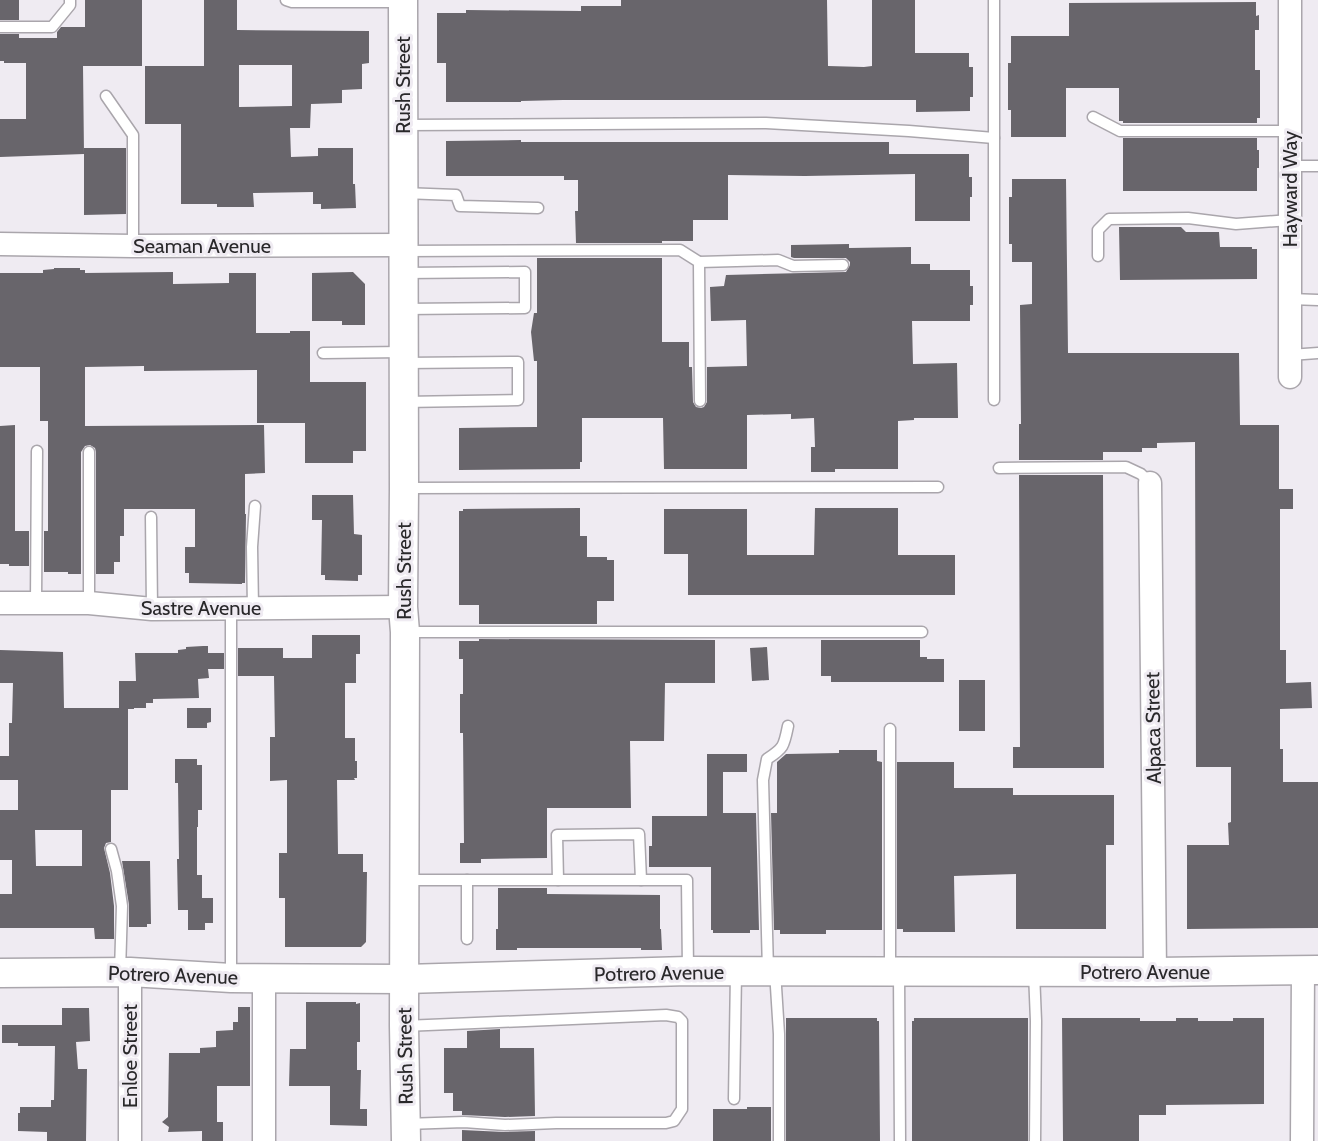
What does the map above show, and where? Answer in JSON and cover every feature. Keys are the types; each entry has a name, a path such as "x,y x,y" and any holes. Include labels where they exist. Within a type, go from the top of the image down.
{"street":[{"name":"Hayward Way","path":"1290,0 1290,378"},
{"name":"Rush Street","path":"403,1 406,1132"},
{"name":"Seaman Avenue","path":"0,244 133,246 403,256"},
{"name":"Alpaca Street","path":"1150,483 1155,972"},
{"name":"Sastre Avenue","path":"0,603 89,603 152,609 253,608 404,619"},
{"name":"Potrero Avenue","path":"0,973 125,972 231,978 405,979 688,971 1310,970"},
{"path":"1302,1141 1310,970"},
{"name":"Enloe Street","path":"125,972 130,1141"},
{"path":"264,977 264,1141"}],"lane":[{"path":"0,27 52,27 70,5 70,0"},
{"path":"286,0 292,2 403,1"},
{"path":"993,400 994,0"},
{"path":"106,96 133,135 133,246"},
{"path":"1093,117 1120,131 1290,131"},
{"path":"403,125 766,123 909,130 994,138"},
{"path":"1290,166 1318,166"},
{"path":"403,193 456,195 460,206 538,208"},
{"path":"1098,256 1098,230 1109,219 1188,218 1236,224 1290,220"},
{"path":"403,256 680,250 699,262 778,260 793,266 843,265"},
{"path":"403,256 525,272 525,308 403,309"},
{"path":"699,262 700,401"},
{"path":"1290,299 1318,300"},
{"path":"323,353 518,362 518,400 404,402"},
{"path":"1290,355 1318,353"},
{"path":"36,603 37,451"},
{"path":"89,452 89,603"},
{"path":"999,468 1126,466 1141,474 1150,483"},
{"path":"404,488 938,487"},
{"path":"253,608 252,547 255,506"},
{"path":"151,517 152,609"},
{"path":"231,609 231,978"},
{"path":"404,619 922,632"},
{"path":"778,1141 779,1034 771,971 763,780 767,759 780,750 784,744 788,726"},
{"path":"890,729 900,1141"},
{"path":"558,880 557,835 639,834 641,880"},
{"path":"111,849 122,906 125,972"},
{"path":"405,880 687,880 688,971"},
{"path":"466,880 467,939"},
{"path":"734,1099 736,971"},
{"path":"1034,972 1035,1141"},
{"path":"404,1026 666,1015 678,1017 682,1021 682,1109 674,1121 666,1123 505,1125 464,1122 406,1132"}],"building":[{"path":"0,0 19,0 19,20 0,20"},
{"path":"85,0 142,0 142,66 83,66 84,154 0,157 0,119 26,119 26,63 0,61 0,34 19,34 19,38 57,38 57,32 61,27 85,27"},
{"path":"204,0 237,0 237,30 369,31 369,63 362,64 362,89 342,90 342,103 311,104 310,128 290,128 291,157 318,156 318,148 353,148 356,208 321,209 321,204 313,204 313,192 253,193 254,207 181,204 181,124 145,124 145,66 204,66","holes":["239,65 292,65 292,106 239,107"]},
{"path":"621,0 827,0 828,66 864,67 872,66 872,0 915,0 915,53 969,53 969,67 973,67 973,97 970,97 970,111 916,112 916,100 446,102 446,63 437,63 437,13 466,13 466,10 581,11 581,6 621,6"},
{"path":"1256,2 1259,30 1255,30 1255,70 1260,70 1260,118 1257,118 1257,123 1123,123 1119,121 1119,88 1066,88 1066,137 1011,137 1011,110 1008,110 1008,63 1011,63 1011,36 1069,36 1069,3"},
{"path":"1123,138 1257,138 1259,168 1257,168 1257,191 1123,191"},
{"path":"521,140 521,142 889,142 889,154 969,154 969,177 972,177 970,221 915,221 915,174 728,175 728,220 693,220 693,241 576,243 575,211 578,211 578,180 564,180 564,176 446,176 446,141"},
{"path":"84,148 126,148 126,214 84,215"},
{"path":"1012,179 1066,179 1068,353 1239,353 1240,425 1279,425 1279,489 1293,489 1293,509 1280,509 1280,650 1286,650 1286,683 1311,682 1312,708 1280,709 1280,749 1283,749 1283,782 1318,782 1318,928 1187,929 1187,845 1229,845 1228,823 1231,822 1231,767 1196,767 1195,442 1157,443 1157,448 1142,448 1142,452 1103,452 1103,460 1019,460 1020,305 1032,304 1032,262 1012,262 1012,244 1009,244 1009,197 1012,197"},
{"path":"1119,227 1181,227 1186,232 1219,232 1220,247 1257,249 1257,279 1120,280"},
{"path":"849,244 849,248 911,247 911,264 930,264 930,270 970,270 973,305 970,305 970,321 912,321 913,364 957,363 958,418 914,418 914,420 898,421 898,469 835,469 835,472 811,472 811,447 815,447 814,418 791,419 791,414 747,415 747,469 664,469 663,418 582,418 580,469 459,470 459,428 537,427 537,361 534,361 531,332 534,313 537,313 537,258 662,258 662,342 689,342 693,402 696,407 701,408 707,402 707,367 747,366 746,320 711,321 710,287 724,286 726,275 846,272 850,262 846,258 794,258 791,257 791,245"},
{"path":"80,268 80,270 85,270 85,273 173,272 173,284 229,283 229,273 256,273 256,333 310,331 310,382 366,382 366,451 353,451 353,463 305,463 305,423 257,423 257,370 144,371 144,366 85,367 85,426 264,425 265,473 245,474 245,583 189,583 189,573 185,573 185,547 195,547 195,509 124,509 124,536 120,536 120,562 114,562 114,574 96,574 96,452 95,448 90,445 85,446 81,452 81,574 44,572 44,531 48,531 48,421 40,421 40,367 0,367 0,273 43,273 43,270"},
{"path":"353,272 365,284 365,325 342,325 342,321 312,321 312,273"},
{"path":"15,425 15,531 29,531 29,566 0,564 0,426"},
{"path":"1019,475 1103,475 1104,768 1013,768 1013,747 1020,747"},
{"path":"312,495 353,495 354,534 362,535 362,575 358,575 358,581 325,580 325,575 321,575 322,520 312,520"},
{"path":"580,508 580,536 587,536 587,557 607,557 607,560 614,560 614,601 597,601 597,624 479,624 479,605 459,605 459,511 463,509"},
{"path":"815,508 898,508 898,555 955,555 955,595 688,595 688,554 664,554 664,509 747,509 747,555 814,555"},
{"path":"312,635 360,635 360,654 356,654 356,683 345,683 345,738 355,738 357,778 337,780 338,854 363,854 363,872 367,872 366,942 361,947 285,947 285,898 279,898 279,853 287,853 287,780 270,781 270,737 275,737 274,676 238,676 238,648 283,648 283,658 312,658"},
{"path":"479,639 715,640 715,683 665,683 664,741 630,741 631,808 547,808 547,858 481,859 481,863 460,863 460,843 464,843 463,733 460,733 463,659 459,659 459,641 479,641"},
{"path":"821,640 920,640 920,657 944,659 944,682 831,682 831,676 821,676"},
{"path":"208,646 208,653 224,653 224,669 208,669 209,678 198,679 199,698 153,699 153,703 146,703 146,708 128,709 128,790 111,790 111,842 106,843 104,848 114,906 114,939 95,939 94,928 0,928 0,894 12,894 12,860 0,860 0,810 18,810 18,780 0,780 0,756 9,756 9,723 12,723 13,683 0,683 0,650 63,652 64,708 119,708 119,681 136,681 135,653 178,653 178,650 186,649 186,647","holes":["35,830 82,830 82,866 36,866"]},
{"path":"767,647 769,680 752,681 750,648"},
{"path":"959,680 985,680 985,731 959,731"},
{"path":"187,708 211,708 211,722 207,723 207,728 187,728"},
{"path":"839,750 877,750 877,761 882,762 882,930 826,930 826,934 780,934 780,930 774,930 771,813 777,813 777,762 786,754 839,753"},
{"path":"707,754 747,754 747,772 723,772 723,813 756,813 759,930 750,930 750,933 713,933 711,930 711,867 649,867 652,816 707,816"},
{"path":"175,759 197,759 197,765 202,765 202,810 198,810 197,827 197,875 202,875 202,898 213,898 213,923 205,923 205,930 188,930 188,910 178,910 178,783 175,783"},
{"path":"897,762 954,762 954,788 1013,788 1013,795 1114,795 1114,845 1106,845 1106,929 1016,929 1016,874 954,876 955,932 903,932 903,929 897,929"},
{"path":"122,861 150,861 151,924 147,924 147,927 129,927 129,905"},
{"path":"498,888 547,888 547,894 660,895 662,950 517,948 517,950 496,950"},
{"path":"306,1002 360,1003 357,1070 361,1070 360,1109 367,1109 367,1126 330,1125 330,1086 289,1086 290,1049 306,1049"},
{"path":"238,1007 250,1007 250,1086 217,1086 217,1122 223,1122 223,1141 202,1141 202,1131 168,1132 169,1127 162,1122 168,1117 169,1053 200,1053 200,1048 216,1047 216,1031 233,1030 233,1022 238,1022"},
{"path":"62,1008 89,1008 90,1041 76,1042 78,1069 87,1069 86,1141 47,1141 47,1132 18,1131 20,1107 51,1107 51,1100 54,1100 55,1046 18,1046 18,1043 2,1043 2,1025 62,1025"},
{"path":"786,1018 877,1018 879,1021 880,1141 786,1141"},
{"path":"914,1018 1028,1018 1028,1141 912,1141 912,1021"},
{"path":"1062,1018 1140,1018 1140,1021 1176,1021 1176,1018 1198,1018 1198,1021 1233,1021 1233,1018 1264,1018 1264,1104 1166,1105 1166,1115 1139,1115 1139,1141 1063,1141"},
{"path":"500,1029 500,1048 534,1048 535,1116 462,1115 462,1111 453,1111 453,1093 444,1093 444,1048 467,1048 467,1031"},
{"path":"747,1107 771,1107 771,1141 713,1141 713,1109 747,1109"},
{"path":"462,1130 535,1131 535,1141 462,1141"}]}
